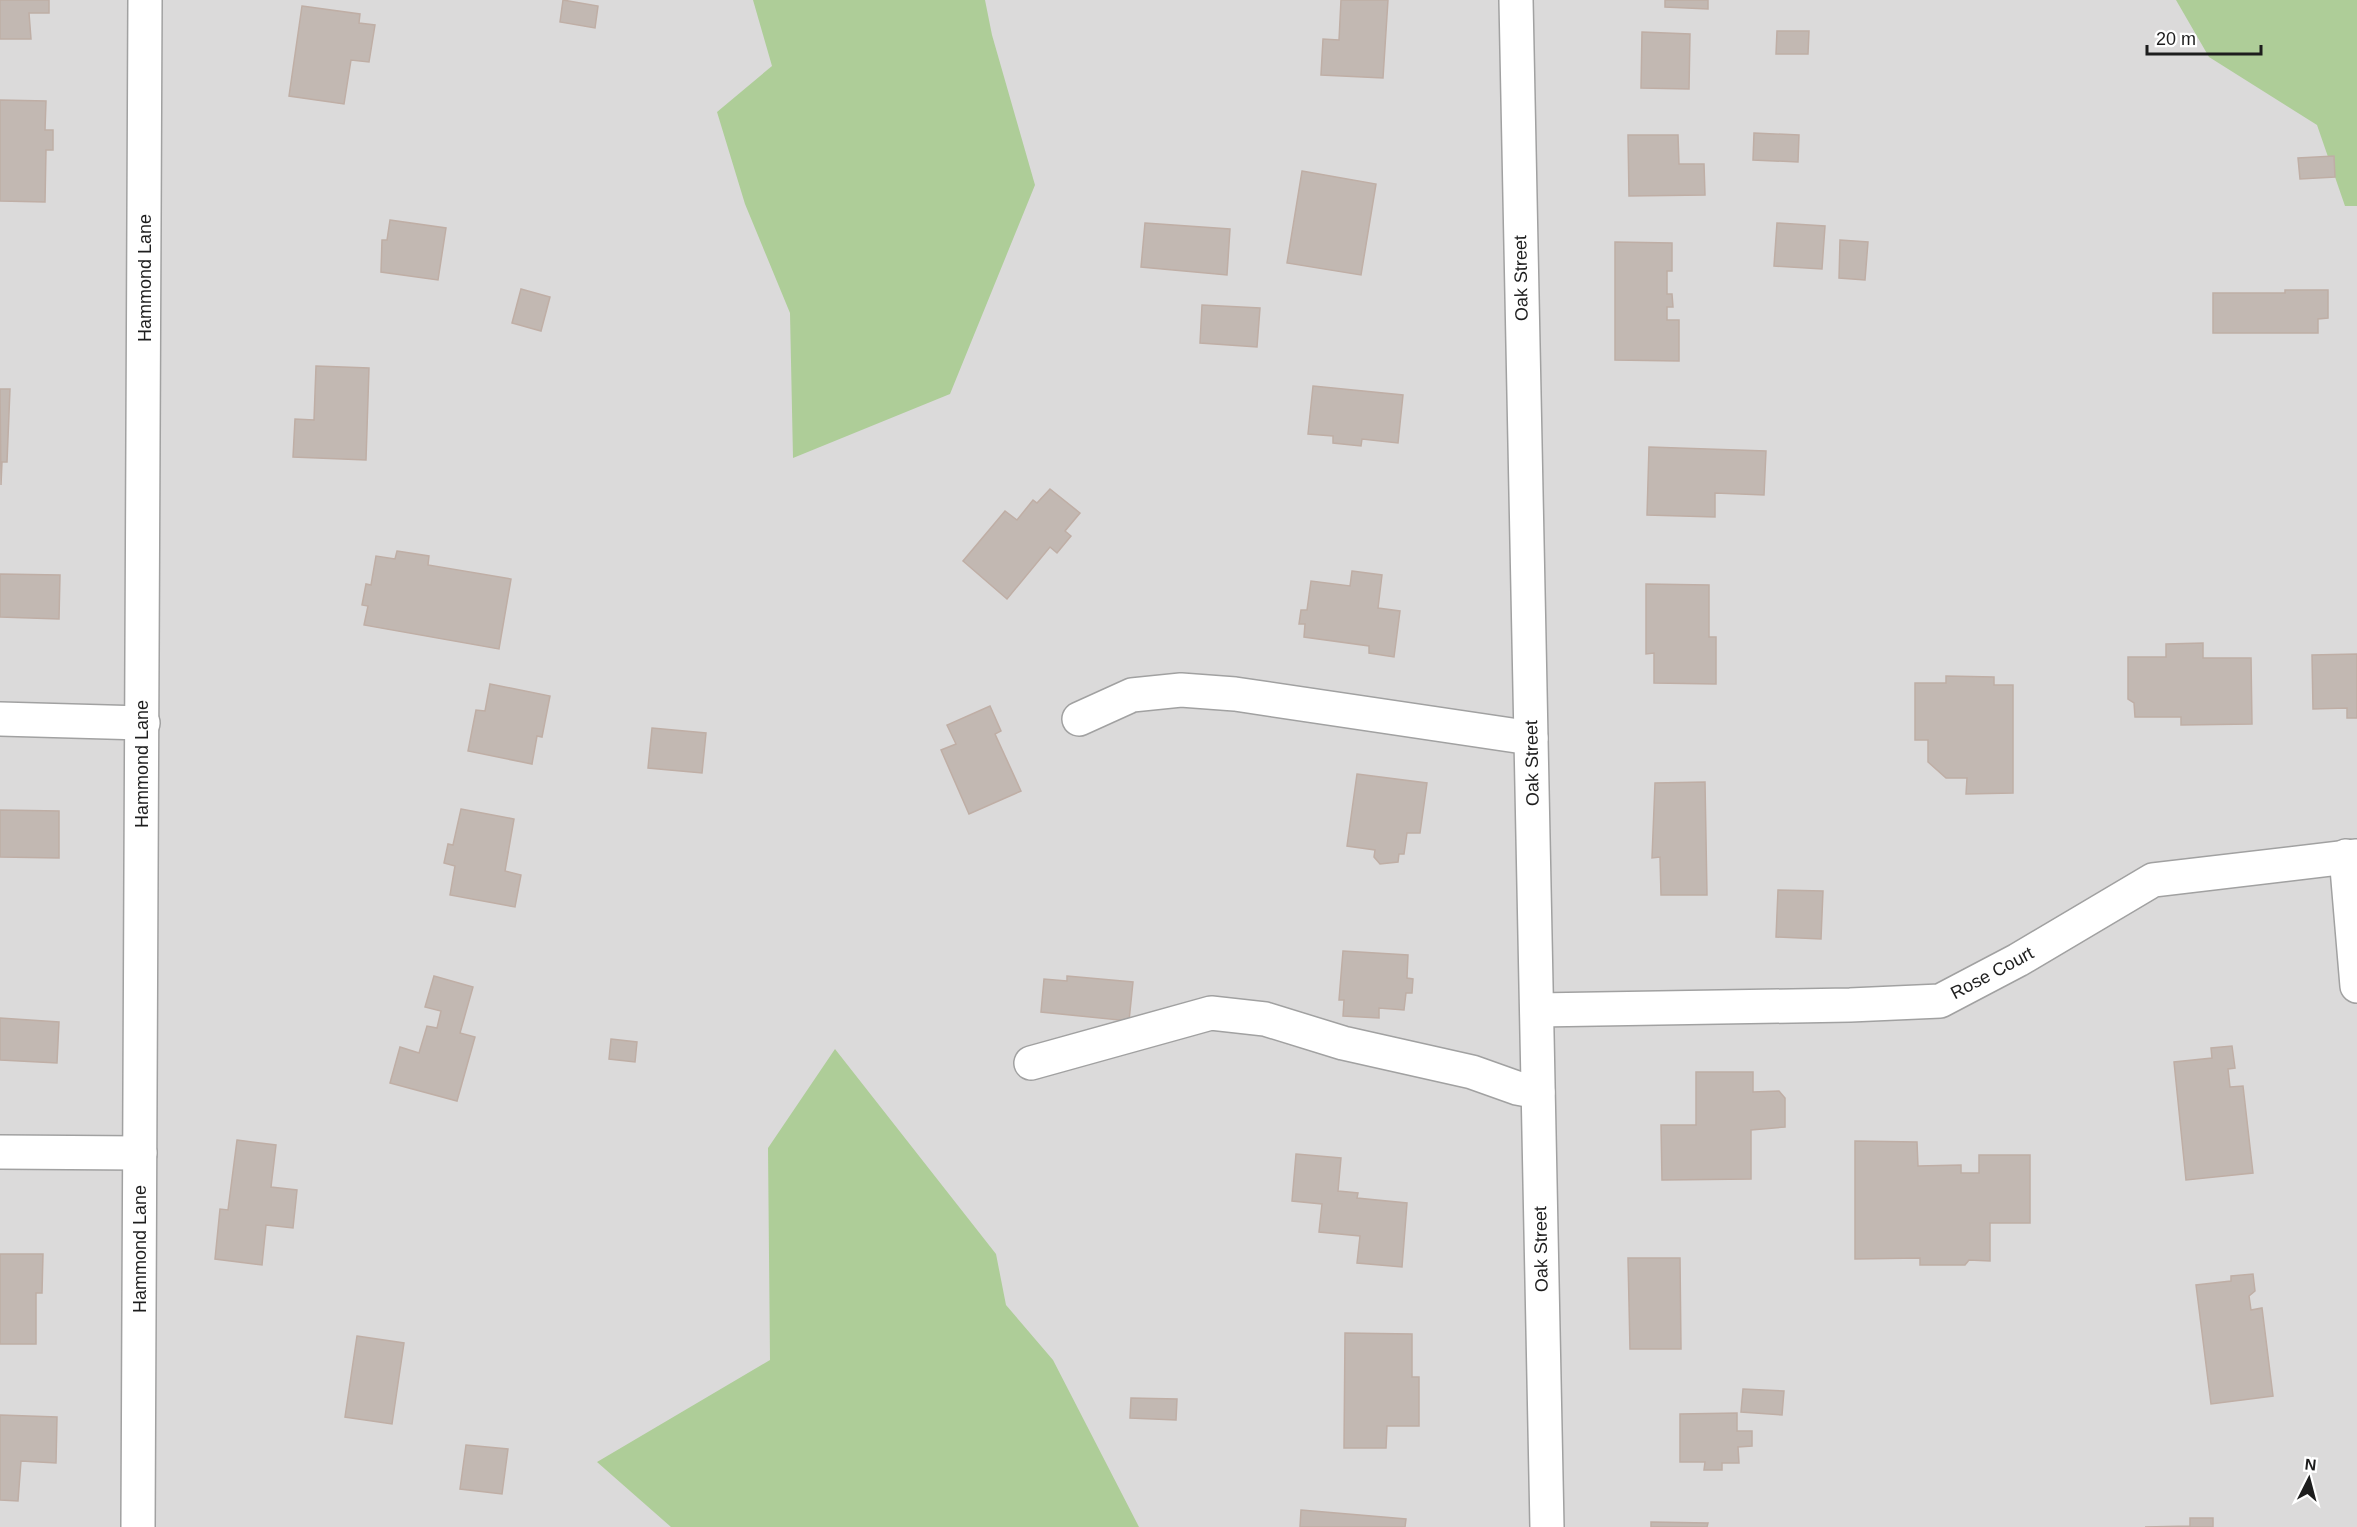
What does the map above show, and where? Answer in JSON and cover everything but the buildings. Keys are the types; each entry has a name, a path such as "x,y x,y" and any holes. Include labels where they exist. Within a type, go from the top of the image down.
{"street":[{"name":"Hammond Lane","path":"138,1527 145,0"},
{"name":"Oak Street","path":"1516,0 1547,1527"},
{"path":"1079,719 1132,695 1181,690 1235,694 1531,738"},
{"path":"0,718 143,723"},
{"path":"2351,856 2357,986"},
{"name":"Rose Court","path":"1536,1010 1850,1005 1940,1001 2018,960 2153,880 2351,856"},
{"path":"1030,1063 1211,1013 1265,1019 1343,1043 1472,1072 1517,1088 1538,1092"},
{"path":"0,1152 140,1153"}],"shaded area":[{"path":"0,0 2357,0 2357,1527 0,1527"}],"green space":[{"path":"753,0 985,0 992,35 1035,185 950,394 793,458 790,313 745,204 717,112 772,66"},
{"path":"2176,0 2357,0 2357,206 2345,206 2317,125 2209,57"},
{"path":"835,1049 996,1254 1006,1305 1053,1360 1139,1527 671,1527 597,1462 770,1360 768,1148"}]}
